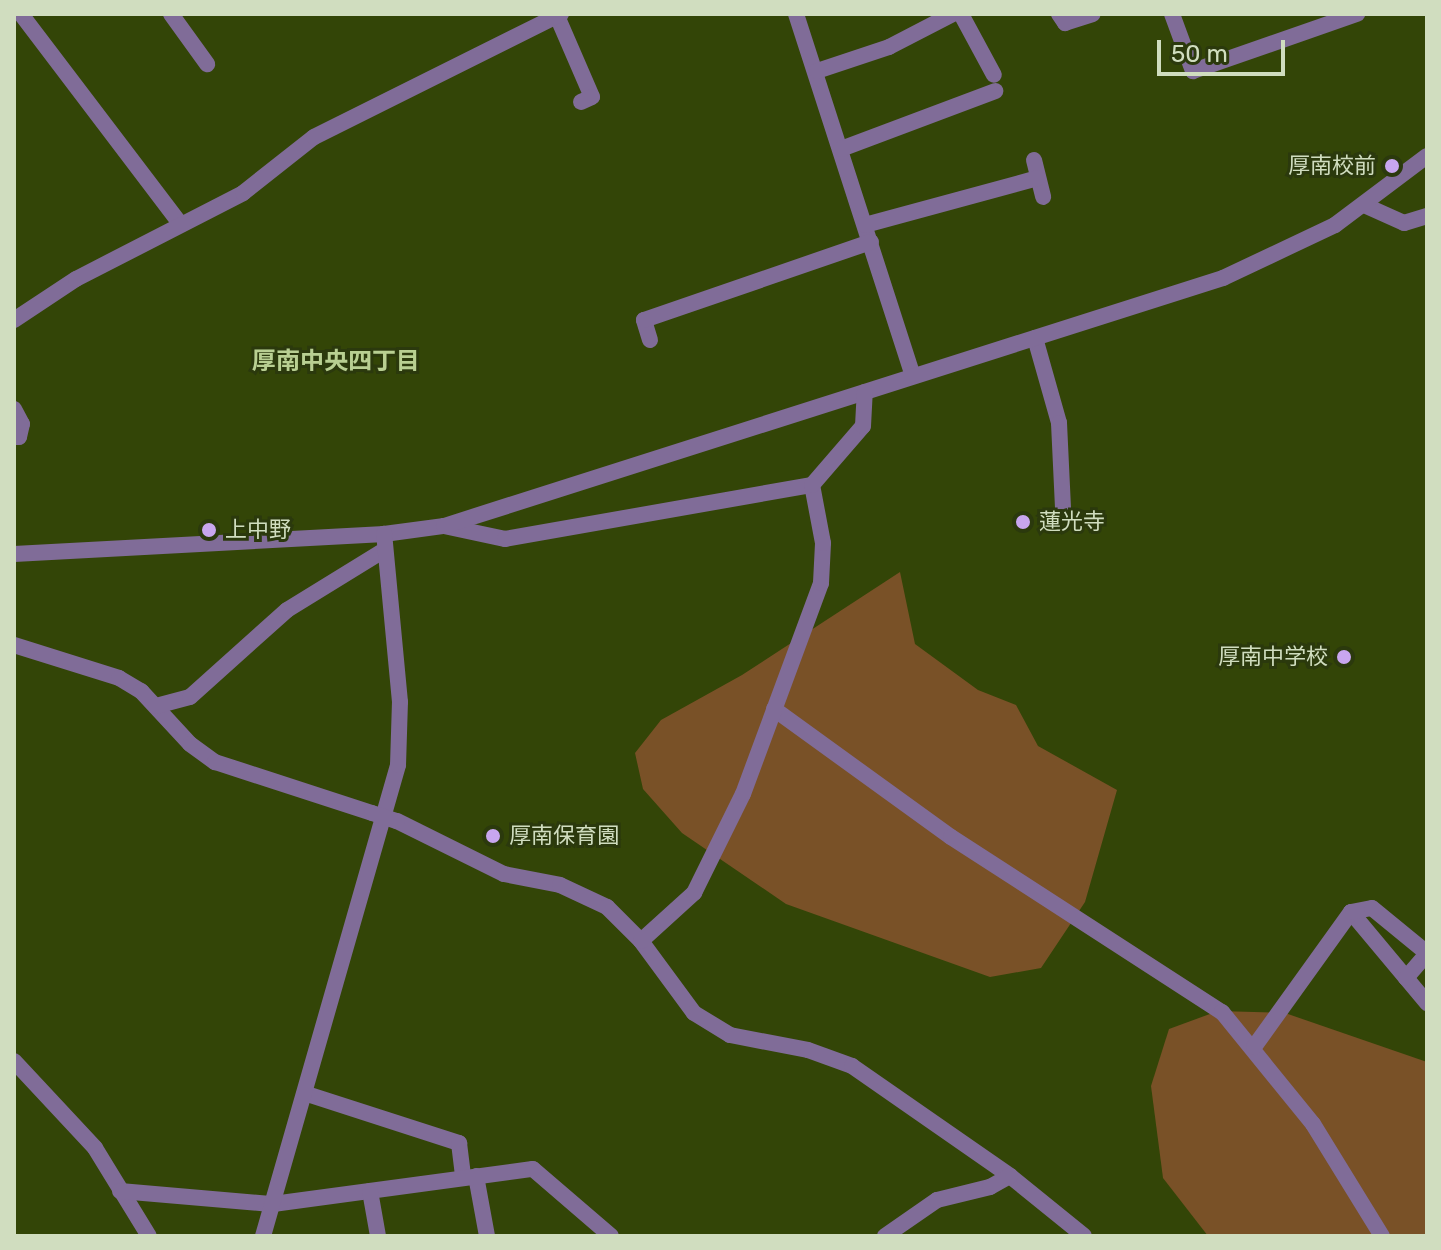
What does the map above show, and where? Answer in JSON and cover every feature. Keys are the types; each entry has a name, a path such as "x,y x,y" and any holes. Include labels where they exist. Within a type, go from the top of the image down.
{"street":[{"path":"21,14 179,222"},
{"path":"171,14 207,64"},
{"path":"796,14 817,71 913,376"},
{"path":"817,71 889,47 953,14"},
{"path":"841,149 994,83 961,14"},
{"path":"1059,14 1065,23 1093,14"},
{"path":"1172,14 1193,71 1357,14"},
{"path":"14,320 179,222 206,215 243,193 314,137 559,15 592,97 581,102"},
{"path":"14,554 383,542 444,526 1035,338 1273,258 1364,205 1427,156"},
{"path":"1034,160 1043,197"},
{"path":"650,340 644,320 868,233 1038,178"},
{"path":"1364,205 1404,223 1427,216"},
{"path":"1035,338 1059,423 1063,509"},
{"path":"444,526 505,539 812,485 863,426 865,392"},
{"path":"14,409 22,424 19,437 14,437"},
{"path":"641,941 694,893 713,862 774,709 821,583 823,543 812,485"},
{"path":"156,706 190,697 287,610 383,542"},
{"path":"263,1236 307,1094 398,765 400,702 383,542"},
{"path":"14,645 119,678 156,706 190,744 215,762 397,821 504,874 584,894 607,907 641,941 678,995 712,1025 754,1043 830,1055 887,1088 1010,1176 1084,1236"},
{"path":"774,709 951,837 1175,978 1222,1012 1254,1047 1313,1124 1382,1236"},
{"path":"1254,1047 1351,912 1372,908 1427,954 1406,978"},
{"path":"1351,912 1427,1003"},
{"path":"14,1061 95,1148 149,1236"},
{"path":"307,1094 459,1143 487,1236"},
{"path":"120,1191 273,1204 533,1169 611,1236"},
{"path":"885,1236 937,1200 990,1187 1010,1176"},
{"path":"370,1191 378,1236"}],"shaded area":[{"path":"900,572 915,644 978,690 1016,705 1038,746 1117,790 1085,902 1041,968 990,977 786,904 682,833 643,789 635,753 661,720 742,675"},
{"path":"1218,1011 1285,1013 1427,1062 1427,1236 1208,1236 1163,1178 1151,1086 1169,1029"}],"place":[{"name":"厚南校前","path":"1392,166"},
{"name":"蓮光寺","path":"1023,522"},
{"name":"上中野","path":"209,530"},
{"name":"厚南中学校","path":"1344,657"},
{"name":"厚南保育園","path":"493,836"}],"district":[{"name":"厚南中央四丁目","path":"336,362"}]}
